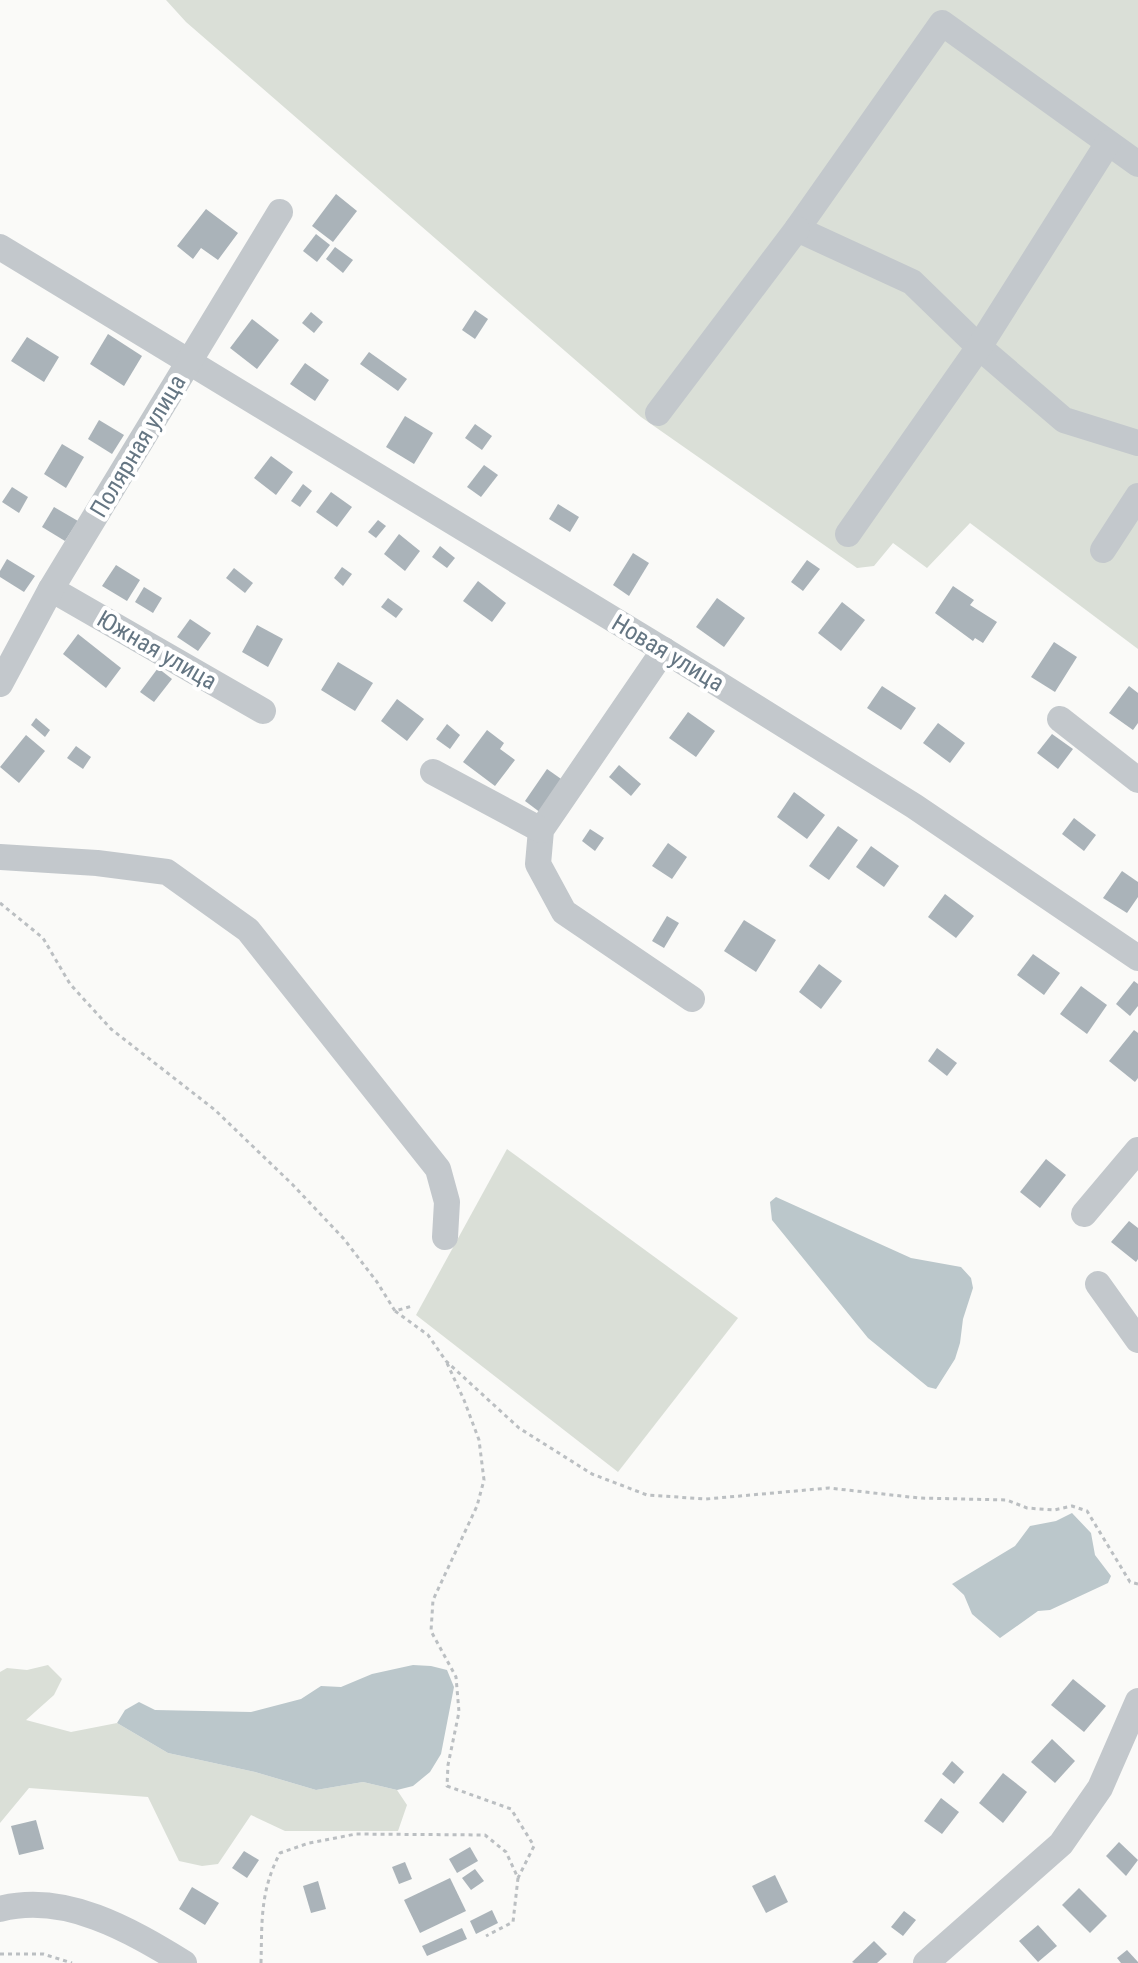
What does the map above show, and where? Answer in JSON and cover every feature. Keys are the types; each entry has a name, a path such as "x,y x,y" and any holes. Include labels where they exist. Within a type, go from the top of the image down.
{"street":[{"path":"658,413 797,229 942,23 1138,164"},
{"path":"848,534 979,347 1108,143"},
{"name":"Полярная улица","path":"0,684 51,589 280,212"},
{"path":"797,229 912,282 979,347 1064,420 1138,443"},
{"name":"Новая улица","path":"0,247 664,650 914,806 1138,958"},
{"path":"1103,550 1138,496"},
{"name":"Южная улица","path":"51,589 263,711"},
{"path":"664,650 541,830 538,864 564,912 692,999"},
{"path":"1060,719 1138,780"},
{"path":"433,772 541,830"},
{"path":"0,857 97,863 167,872 248,930 438,1169 447,1202 445,1237"},
{"path":"1084,1214 1138,1150"},
{"path":"1098,1284 1138,1340"},
{"path":"926,1963 1061,1844 1100,1788 1138,1701"},
{"path":"0,1909 22,1903 59,1906 96,1918 155,1945 184,1963"}],"path":[{"path":"0,903 43,938 70,984 111,1029 215,1110 292,1184 344,1239 395,1311 428,1335 446,1361 479,1440 484,1480 477,1506 433,1600 431,1631 456,1677 459,1712 450,1752 447,1786 511,1809 534,1846 518,1878 513,1922 486,1936"},
{"path":"395,1311 412,1306"},
{"path":"446,1361 519,1428 592,1474 647,1495 706,1499 829,1488 919,1498 1007,1500 1027,1508 1054,1510 1072,1506 1087,1511 1130,1582 1138,1584"},
{"path":"261,1963 263,1899 269,1874 280,1853 309,1843 356,1834 485,1835 506,1852 518,1878"},
{"path":"0,1954 43,1954 72,1963"}],"shaded area":[{"path":"166,0 1138,0 1138,649 970,523 927,568 893,543 874,566 857,568 641,417 186,22"},
{"path":"507,1149 738,1318 618,1472 416,1315"},
{"path":"776,1197 911,1258 961,1267 971,1278 973,1288 955,1359 936,1389 928,1387 868,1338 772,1220 770,1202"},
{"path":"1072,1513 1091,1533 1095,1555 1111,1576 1108,1583 1050,1610 1038,1611 1000,1638 972,1614 964,1595 952,1584 1015,1546 1030,1526 1056,1521"},
{"path":"48,1665 62,1679 54,1695 26,1720 71,1732 117,1723 168,1753 255,1772 316,1790 363,1782 397,1790 407,1805 398,1831 285,1831 251,1815 218,1864 202,1866 179,1861 148,1797 29,1788 0,1823 0,1672 7,1668 27,1670"},
{"path":"413,1665 447,1670 454,1687 441,1754 430,1772 413,1786 397,1790 363,1782 316,1790 255,1772 168,1753 117,1723 125,1710 139,1702 155,1710 251,1712 301,1699 321,1686 341,1687 372,1674"}],"building":[{"path":"336,194 357,211 333,242 312,226"},
{"path":"206,209 238,233 218,260 201,248 193,259 177,246"},
{"path":"316,234 330,245 317,262 303,251"},
{"path":"335,247 353,260 343,273 326,259"},
{"path":"475,310 488,319 475,339 462,330"},
{"path":"311,312 323,322 314,333 302,323"},
{"path":"252,319 279,340 257,369 230,348"},
{"path":"108,334 142,356 124,386 90,364"},
{"path":"27,337 59,357 44,382 11,361"},
{"path":"369,352 407,379 398,391 360,364"},
{"path":"305,363 329,380 315,401 290,384"},
{"path":"405,416 433,433 414,464 386,447"},
{"path":"99,420 124,435 112,454 88,439"},
{"path":"475,424 492,436 482,450 465,438"},
{"path":"62,444 84,457 66,488 44,474"},
{"path":"271,456 293,472 276,495 254,478"},
{"path":"484,465 498,475 481,497 467,487"},
{"path":"303,484 312,491 300,507 291,501"},
{"path":"12,487 28,497 19,513 2,502"},
{"path":"331,492 352,507 337,527 316,512"},
{"path":"558,504 579,517 570,532 549,519"},
{"path":"54,507 78,521 65,541 42,527"},
{"path":"378,520 386,526 376,538 368,532"},
{"path":"399,534 420,551 405,571 384,554"},
{"path":"440,546 455,558 447,568 432,557"},
{"path":"633,553 649,563 629,596 613,585"},
{"path":"7,559 35,576 24,592 0,577"},
{"path":"807,560 820,569 803,591 791,582"},
{"path":"116,565 140,580 127,601 102,586"},
{"path":"342,567 352,574 343,586 334,578"},
{"path":"234,568 253,583 245,593 226,578"},
{"path":"478,581 506,603 492,622 463,601"},
{"path":"953,586 974,600 970,605 997,622 983,643 975,638 973,641 935,613"},
{"path":"144,587 162,598 153,613 135,602"},
{"path":"388,598 403,609 396,618 381,607"},
{"path":"717,598 745,618 724,647 696,627"},
{"path":"842,602 865,620 841,651 818,633"},
{"path":"190,619 211,633 198,651 177,637"},
{"path":"257,625 283,639 268,667 242,652"},
{"path":"78,634 121,668 106,688 63,654"},
{"path":"1054,642 1077,657 1055,692 1031,677"},
{"path":"338,662 373,683 355,711 321,690"},
{"path":"158,668 172,679 154,702 140,692"},
{"path":"882,686 916,708 901,730 867,708"},
{"path":"1129,686 1138,693 1138,723 1133,730 1109,713"},
{"path":"397,699 424,719 407,741 381,721"},
{"path":"688,712 715,731 696,757 669,738"},
{"path":"36,718 50,730 45,737 31,725"},
{"path":"938,723 965,743 950,763 923,743"},
{"path":"447,724 460,735 450,749 436,739"},
{"path":"487,730 504,743 500,749 515,760 495,786 463,762"},
{"path":"1052,734 1073,749 1058,769 1037,753"},
{"path":"26,735 45,751 19,783 0,767"},
{"path":"76,746 91,757 83,769 67,758"},
{"path":"619,765 641,784 631,796 609,777"},
{"path":"547,769 564,781 541,813 525,801"},
{"path":"794,792 825,815 807,839 777,817"},
{"path":"1074,818 1096,835 1084,851 1062,834"},
{"path":"838,826 858,840 829,880 809,866"},
{"path":"590,829 604,838 595,851 582,841"},
{"path":"668,843 687,857 672,879 652,866"},
{"path":"871,846 899,866 884,887 856,867"},
{"path":"1122,871 1138,882 1138,897 1127,913 1103,898"},
{"path":"945,894 974,916 956,938 928,917"},
{"path":"667,916 679,923 664,948 652,941"},
{"path":"744,920 776,940 756,972 724,951"},
{"path":"1033,954 1060,973 1044,995 1017,975"},
{"path":"819,964 842,981 821,1009 799,992"},
{"path":"1134,981 1138,984 1138,1006 1130,1016 1116,1004"},
{"path":"1081,986 1107,1005 1087,1034 1060,1014"},
{"path":"1134,1030 1138,1033 1138,1078 1135,1082 1109,1061"},
{"path":"937,1048 957,1063 947,1076 928,1061"},
{"path":"1046,1159 1066,1175 1040,1208 1020,1192"},
{"path":"1129,1221 1138,1228 1136,1262 1111,1242"},
{"path":"1073,1679 1106,1706 1084,1732 1051,1705"},
{"path":"1052,1739 1075,1761 1055,1783 1031,1762"},
{"path":"952,1761 964,1772 954,1784 942,1774"},
{"path":"1003,1773 1027,1792 1003,1823 979,1803"},
{"path":"941,1798 959,1812 942,1834 924,1821"},
{"path":"36,1820 44,1849 19,1855 11,1826"},
{"path":"1119,1842 1138,1860 1126,1876 1106,1856"},
{"path":"470,1847 478,1861 457,1873 449,1859"},
{"path":"244,1851 259,1860 247,1878 232,1868"},
{"path":"405,1862 412,1879 399,1884 392,1867"},
{"path":"475,1869 484,1881 471,1890 462,1878"},
{"path":"775,1875 788,1902 766,1913 752,1886"},
{"path":"450,1878 466,1911 420,1933 404,1900"},
{"path":"318,1881 326,1909 311,1913 303,1886"},
{"path":"192,1887 219,1903 205,1925 179,1909"},
{"path":"1079,1888 1107,1916 1090,1933 1062,1905"},
{"path":"492,1910 498,1923 476,1934 470,1921"},
{"path":"904,1911 916,1920 903,1936 891,1927"},
{"path":"1038,1925 1057,1946 1038,1962 1019,1941"},
{"path":"462,1928 467,1939 427,1956 422,1946"},
{"path":"874,1941 887,1954 877,1963 852,1962"},
{"path":"1127,1950 1138,1963 1121,1963 1117,1958"}]}
